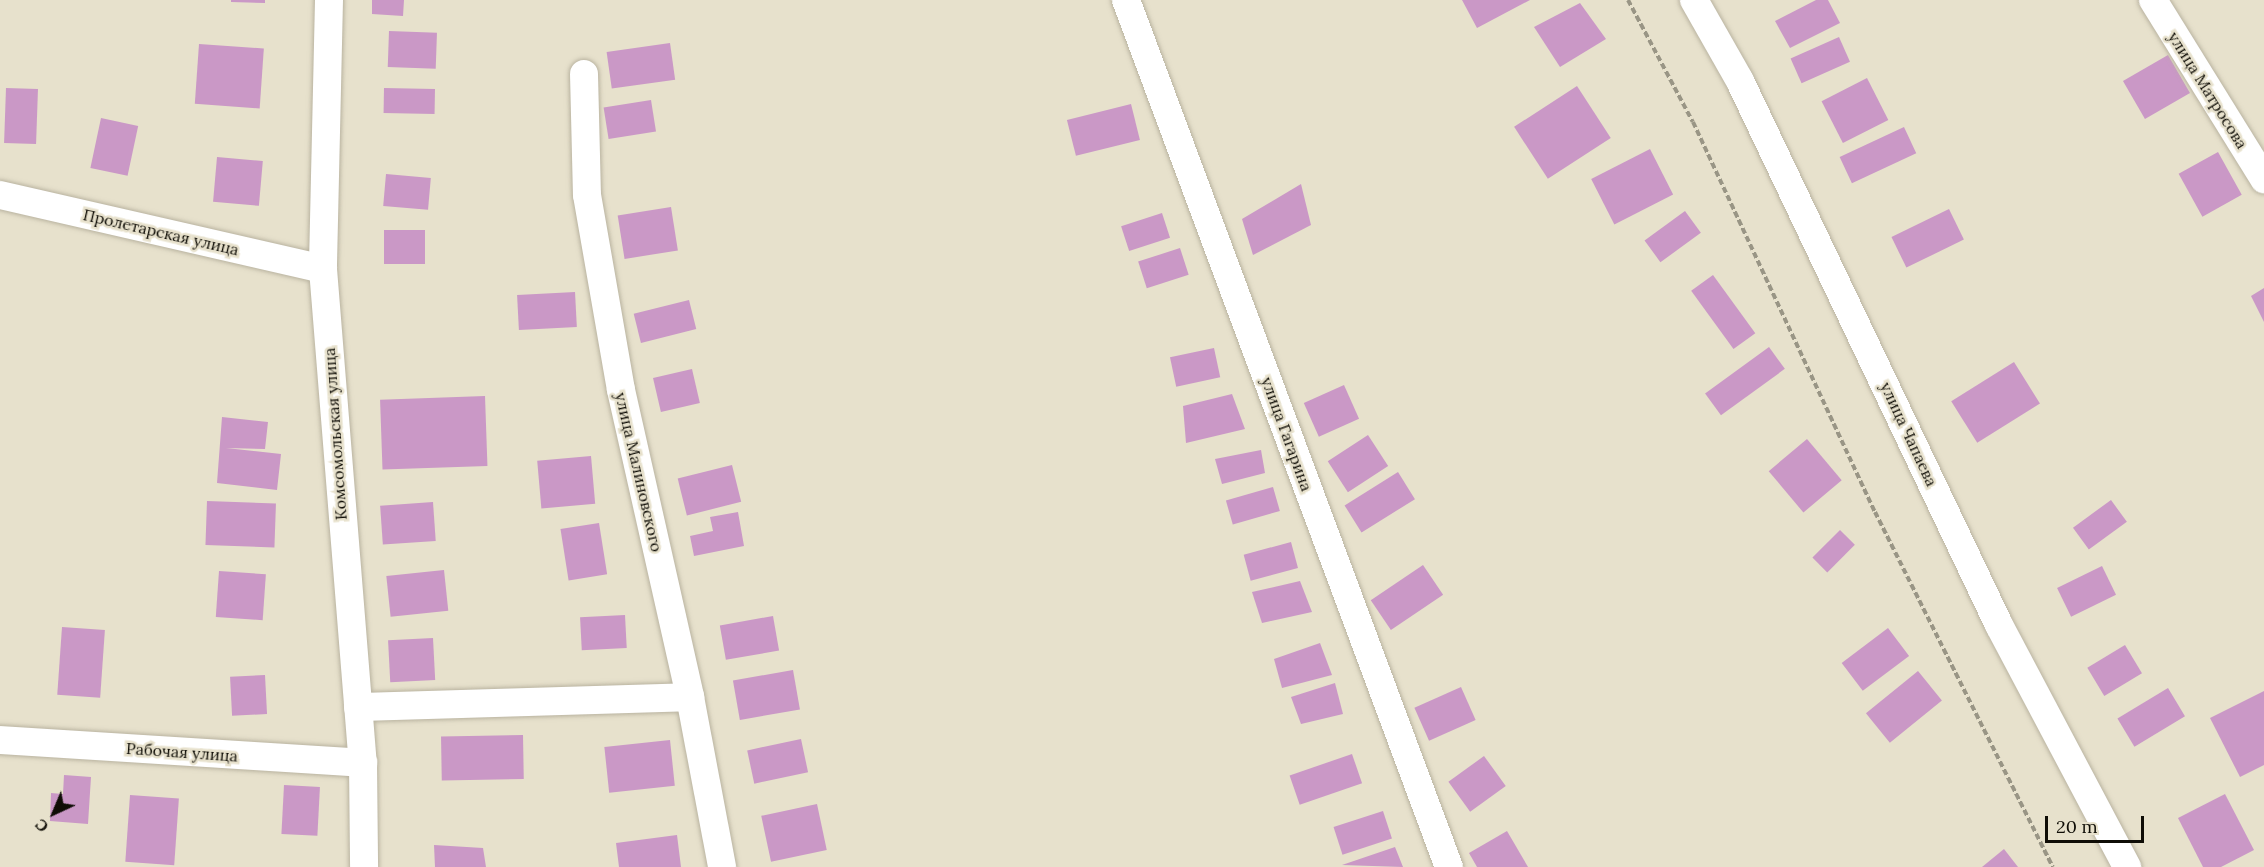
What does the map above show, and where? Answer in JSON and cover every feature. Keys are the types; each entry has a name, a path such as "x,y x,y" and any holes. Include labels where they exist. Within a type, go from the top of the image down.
{"street":[{"name":"Комсомольская улица","path":"329,0 323,269 363,763 364,867"},
{"name":"улица Гагарина","path":"1126,0 1449,867"},
{"name":"улица Чапаева","path":"1694,0 1740,81 1999,625 2127,867"},
{"name":"улица Матросова","path":"2153,0 2264,180"},
{"name":"улица Малиновского","path":"584,74 587,195 621,390 690,697 722,867"},
{"name":"Пролетарская улица","path":"0,195 323,269"},
{"path":"358,707 690,697"},
{"name":"Рабочая улица","path":"0,740 363,763"}],"path":[{"path":"1628,0 1698,133 1941,648 2053,867"}],"building":[{"path":"231,0 265,0 265,3 231,2"},
{"path":"372,0 404,0 403,16 372,14"},
{"path":"1462,0 1530,0 1477,28"},
{"path":"1816,0 1828,0 1840,23 1790,48 1775,21"},
{"path":"1580,3 1606,39 1560,67 1534,27"},
{"path":"389,31 437,33 436,69 388,67"},
{"path":"1839,37 1850,62 1802,83 1791,59"},
{"path":"670,43 675,80 612,89 607,52"},
{"path":"199,44 264,49 260,108 195,104"},
{"path":"2168,55 2190,93 2145,119 2123,81"},
{"path":"1867,78 1888,120 1843,143 1822,101"},
{"path":"1577,86 1611,138 1548,179 1514,127"},
{"path":"6,88 38,89 36,144 4,143"},
{"path":"384,88 435,89 435,114 384,113"},
{"path":"651,100 656,132 609,139 604,108"},
{"path":"1131,104 1140,140 1076,156 1067,120"},
{"path":"101,118 138,126 128,176 90,168"},
{"path":"1904,127 1916,153 1852,183 1840,157"},
{"path":"1650,149 1673,194 1614,224 1591,179"},
{"path":"2218,152 2242,195 2202,217 2179,174"},
{"path":"217,157 263,161 259,206 213,202"},
{"path":"386,174 431,178 428,210 383,206"},
{"path":"1301,184 1311,225 1253,255 1242,219"},
{"path":"671,207 678,250 625,259 618,215"},
{"path":"1949,209 1964,240 1906,268 1891,237"},
{"path":"1685,211 1701,233 1660,262 1645,240"},
{"path":"1162,213 1170,238 1129,251 1121,226"},
{"path":"384,230 425,230 425,264 384,264"},
{"path":"1180,248 1189,275 1147,288 1138,262"},
{"path":"1713,275 1755,333 1733,349 1691,291"},
{"path":"2264,288 2264,322 2251,296"},
{"path":"575,292 577,327 519,330 517,295"},
{"path":"689,300 696,329 641,343 634,314"},
{"path":"1769,347 1785,369 1721,415 1705,393"},
{"path":"1214,348 1220,377 1176,387 1170,357"},
{"path":"2014,362 2040,404 1977,443 1951,401"},
{"path":"692,369 700,403 661,412 653,378"},
{"path":"1344,385 1359,419 1319,437 1304,403"},
{"path":"1232,394 1245,429 1186,443 1183,406"},
{"path":"485,396 487,466 383,470 380,400"},
{"path":"222,417 268,422 265,449 226,448 281,454 277,490 217,483"},
{"path":"1368,435 1388,466 1348,492 1328,461"},
{"path":"1807,439 1842,480 1803,513 1769,471"},
{"path":"1261,450 1265,473 1222,484 1215,459"},
{"path":"591,456 595,504 541,509 537,461"},
{"path":"732,465 741,502 687,515 678,479"},
{"path":"1398,472 1415,499 1362,533 1345,505"},
{"path":"1273,487 1280,511 1233,525 1226,501"},
{"path":"2111,500 2127,522 2089,549 2073,528"},
{"path":"207,501 276,503 274,547 205,545"},
{"path":"433,502 436,541 383,545 380,506"},
{"path":"738,512 744,546 694,556 690,536 713,531 710,517"},
{"path":"599,523 607,574 569,580 560,529"},
{"path":"1840,530 1855,545 1827,572 1812,558"},
{"path":"1291,542 1298,568 1251,581 1244,555"},
{"path":"1423,565 1443,595 1391,630 1371,600"},
{"path":"2102,566 2116,595 2071,617 2057,588"},
{"path":"444,570 448,611 391,617 386,576"},
{"path":"219,571 266,574 263,620 216,617"},
{"path":"1300,581 1312,612 1262,623 1252,592"},
{"path":"625,615 627,648 582,650 580,617"},
{"path":"773,616 779,650 726,660 720,625"},
{"path":"62,627 105,630 100,698 57,695"},
{"path":"1888,628 1909,656 1863,691 1842,663"},
{"path":"433,638 435,680 390,682 388,640"},
{"path":"1320,643 1332,675 1282,688 1274,659"},
{"path":"2125,645 2142,673 2104,696 2087,668"},
{"path":"793,670 800,709 740,720 733,681"},
{"path":"1918,671 1942,701 1890,743 1866,713"},
{"path":"265,675 267,714 232,716 230,677"},
{"path":"1335,683 1343,714 1301,724 1291,697"},
{"path":"1461,687 1476,720 1429,741 1414,708"},
{"path":"2168,688 2185,716 2134,747 2117,718"},
{"path":"2264,691 2264,765 2240,777 2210,718"},
{"path":"523,735 524,779 442,780 441,736"},
{"path":"801,739 808,772 754,784 747,750"},
{"path":"670,740 675,786 609,793 604,747"},
{"path":"1352,754 1362,783 1300,805 1290,775"},
{"path":"1484,756 1506,786 1470,812 1448,782"},
{"path":"64,775 91,777 88,824 50,821 51,793 63,794"},
{"path":"284,785 320,787 317,836 281,834"},
{"path":"2225,794 2254,850 2221,867 2203,867 2178,818"},
{"path":"130,795 179,798 174,865 125,862"},
{"path":"817,804 827,850 771,862 761,816"},
{"path":"1383,811 1392,839 1343,855 1334,827"},
{"path":"1507,831 1528,867 1477,867 1469,853"},
{"path":"677,835 681,867 619,867 616,843"},
{"path":"434,845 483,848 486,867 435,867"},
{"path":"1395,847 1403,867 1342,865"},
{"path":"2004,849 2018,867 1982,867"}]}
